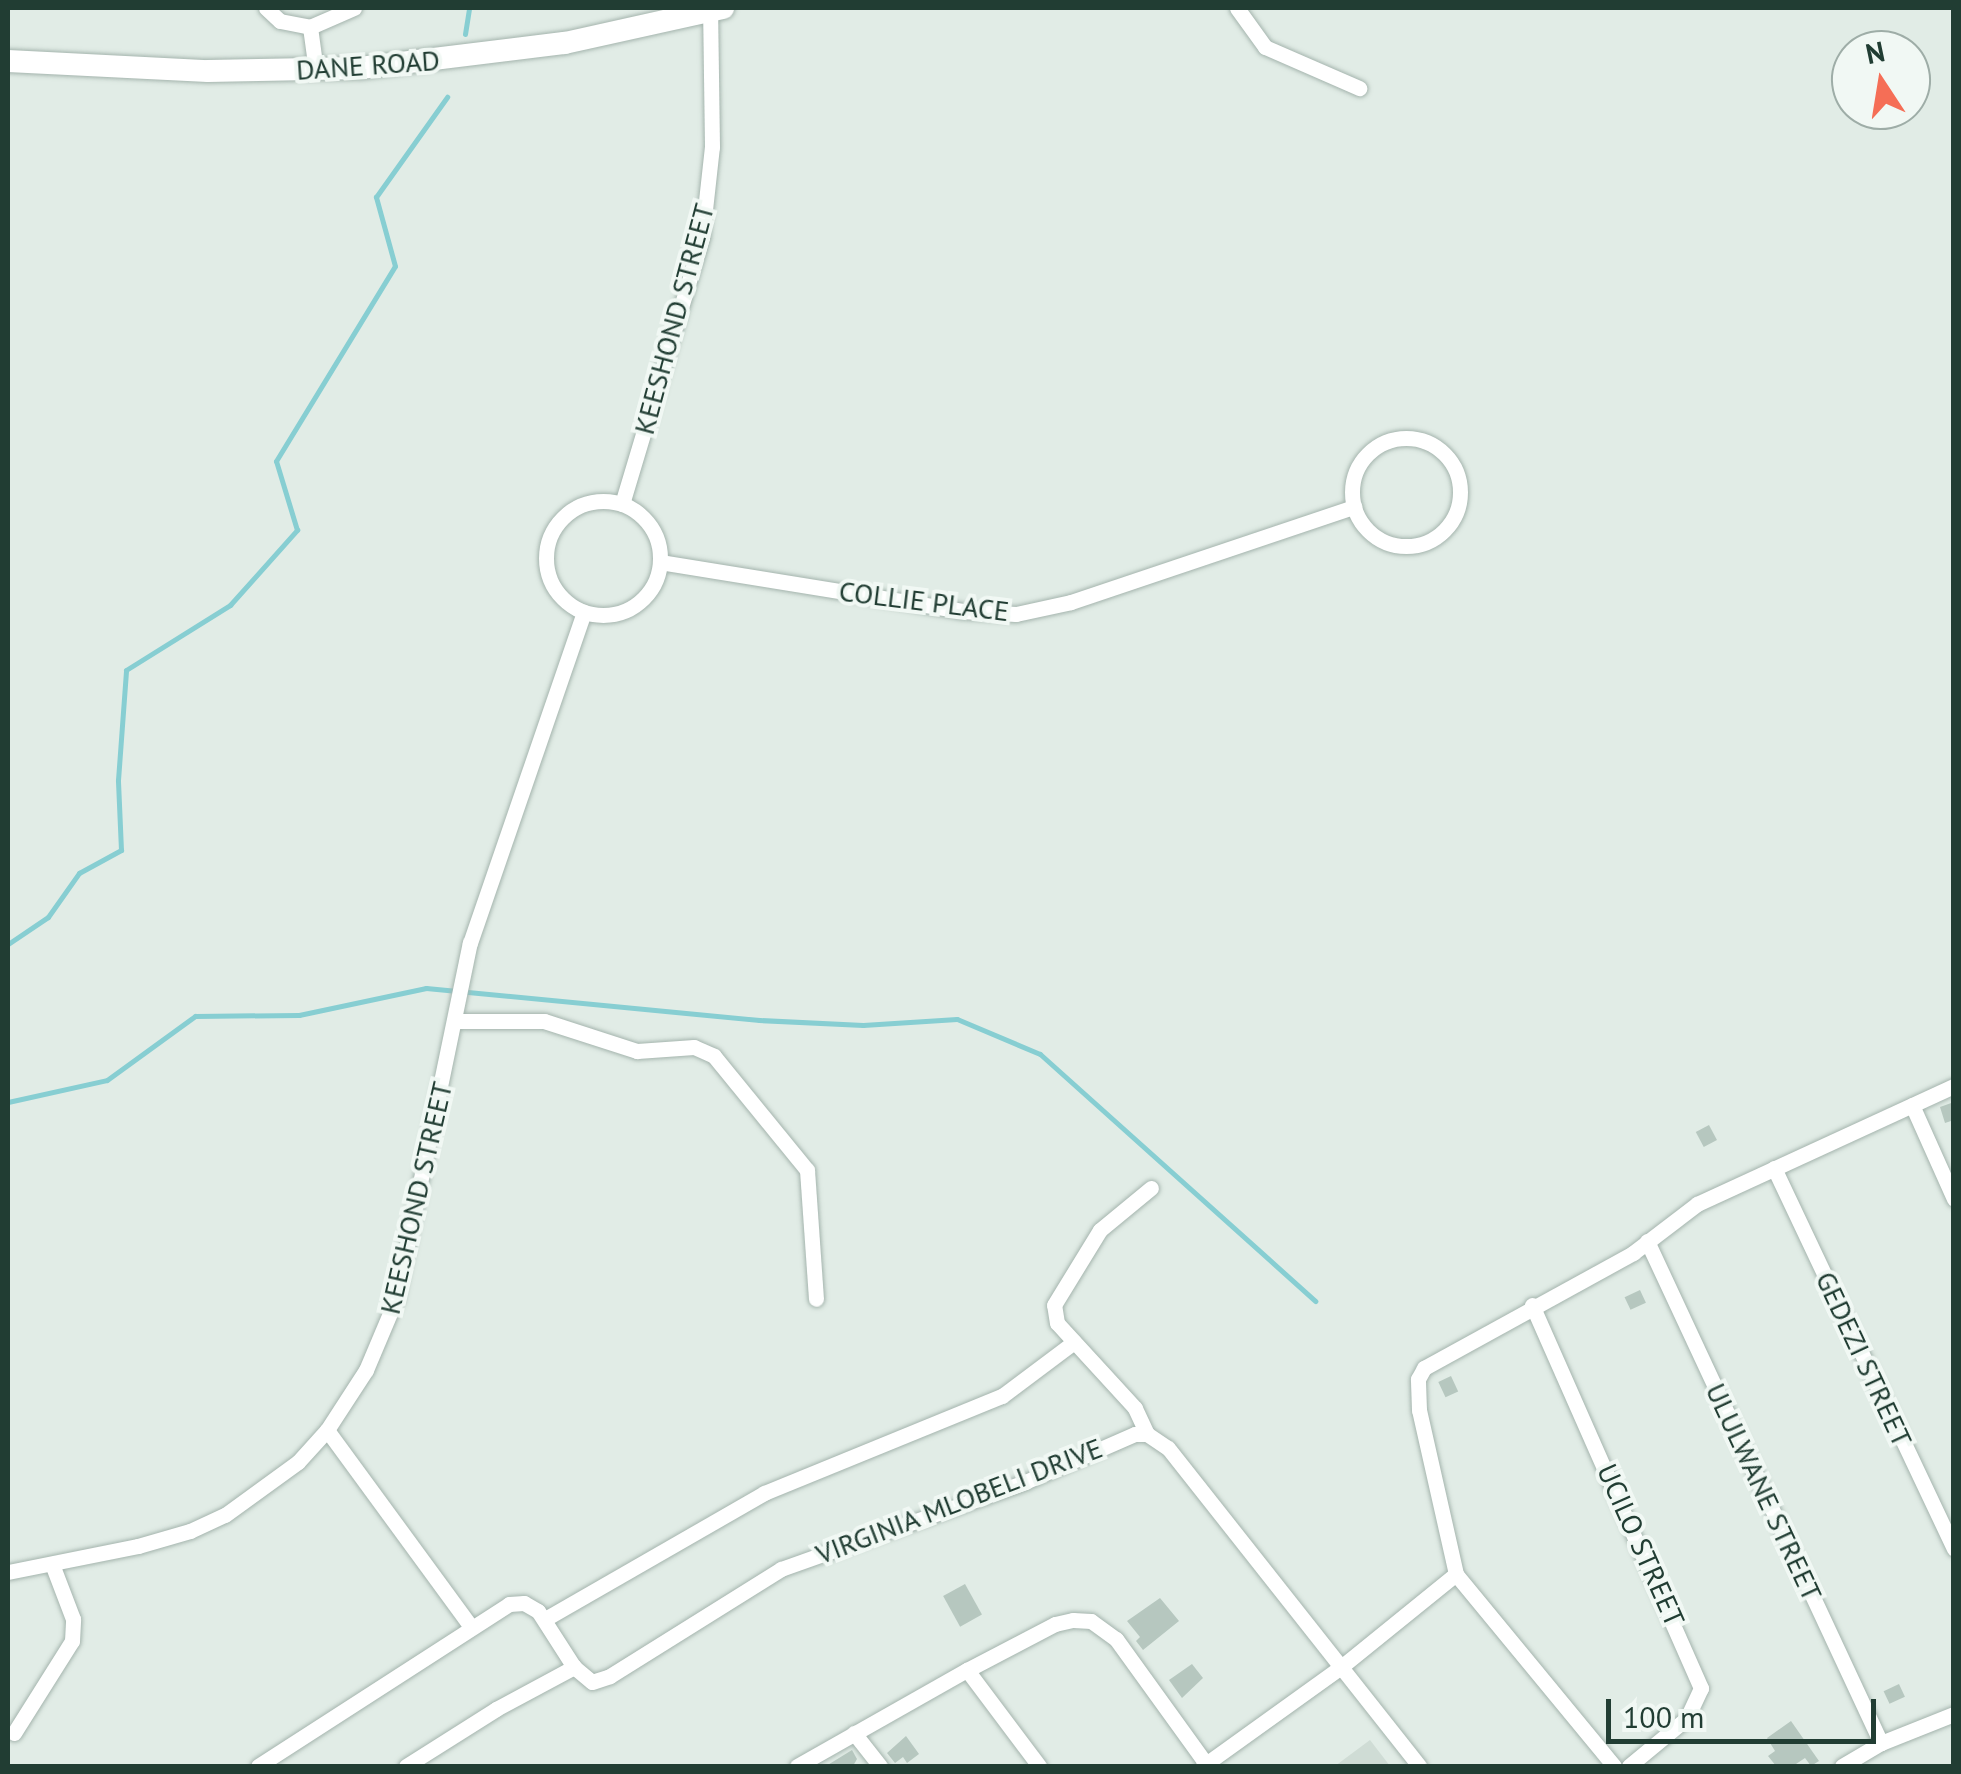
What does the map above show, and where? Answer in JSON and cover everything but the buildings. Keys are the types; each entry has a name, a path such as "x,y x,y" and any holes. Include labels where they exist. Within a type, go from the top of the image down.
{"street":[{"path":"266,8 280,21 310,27 354,8"},
{"path":"1237,8 1265,47 1359,88"},
{"name":"DANE ROAD","path":"8,61 208,71 316,71 462,58 565,43 717,9"},
{"name":"KEESHOND STREET","path":"622,504 702,237 712,148 717,9"},
{"path":"310,27 316,71"},
{"path":"1396,439 1431,444 1456,469 1460,504 1441,534 1425,543 1390,544 1361,523 1354,507 1356,472 1379,445 1396,439"},
{"path":"590,502 622,504 646,520 659,547 660,562 651,590 628,610 598,615 584,612 569,604 549,579 545,563 552,531 574,508 590,502"},
{"name":"COLLIE PLACE","path":"660,562 962,611 1016,614 1071,602 1354,507"},
{"name":"KEESHOND STREET","path":"8,1572 190,1531 225,1514 275,1481 327,1430 382,1340 396,1299 460,983 487,888 584,612"},
{"path":"455,1020 544,1021 637,1050 694,1047 714,1056 760,1116 794,1148 806,1170 816,1300"},
{"path":"1614,1766 1456,1574 1419,1410 1418,1380 1435,1358 1615,1264 1677,1215 1954,1086"},
{"path":"1912,1105 1954,1199"},
{"name":"GEDEZI STREET","path":"1774,1168 1954,1549"},
{"path":"1150,1188 1100,1230 1057,1296 1054,1315 1136,1408 1148,1434 1168,1448 1419,1766"},
{"name":"ULULWANE STREET","path":"1647,1241 1881,1743"},
{"name":"UCILO STREET","path":"1532,1305 1696,1666 1701,1688 1687,1718 1630,1766"},
{"path":"546,1619 764,1494 1002,1396 1074,1342"},
{"path":"327,1430 471,1627"},
{"name":"VIRGINIA MLOBELI DRIVE","path":"574,1667 585,1679 605,1679 781,1569 1025,1482 1119,1439 1148,1434"},
{"path":"14,1732 72,1641 72,1619 52,1564"},
{"path":"797,1766 1056,1624 1091,1621 1116,1639 1205,1765 1341,1667 1456,1574"},
{"path":"258,1766 471,1627 516,1602 531,1606 546,1619 574,1667 496,1709 406,1766"},
{"path":"968,1670 1039,1766"},
{"path":"1842,1766 1881,1743 1954,1714"},
{"path":"854,1734 880,1766"}],"shaded area":[{"path":"1370,1740 1390,1766 1335,1766"}],"waterway":[{"path":"465,34 469,8"},
{"path":"8,944 48,917 79,873 121,850 118,780 126,670 230,605 297,530 276,461 395,266 376,197 447,97"},
{"path":"8,1102 107,1080 195,1016 299,1015 426,988 759,1020 863,1025 957,1019 1040,1054 1315,1301"}]}
